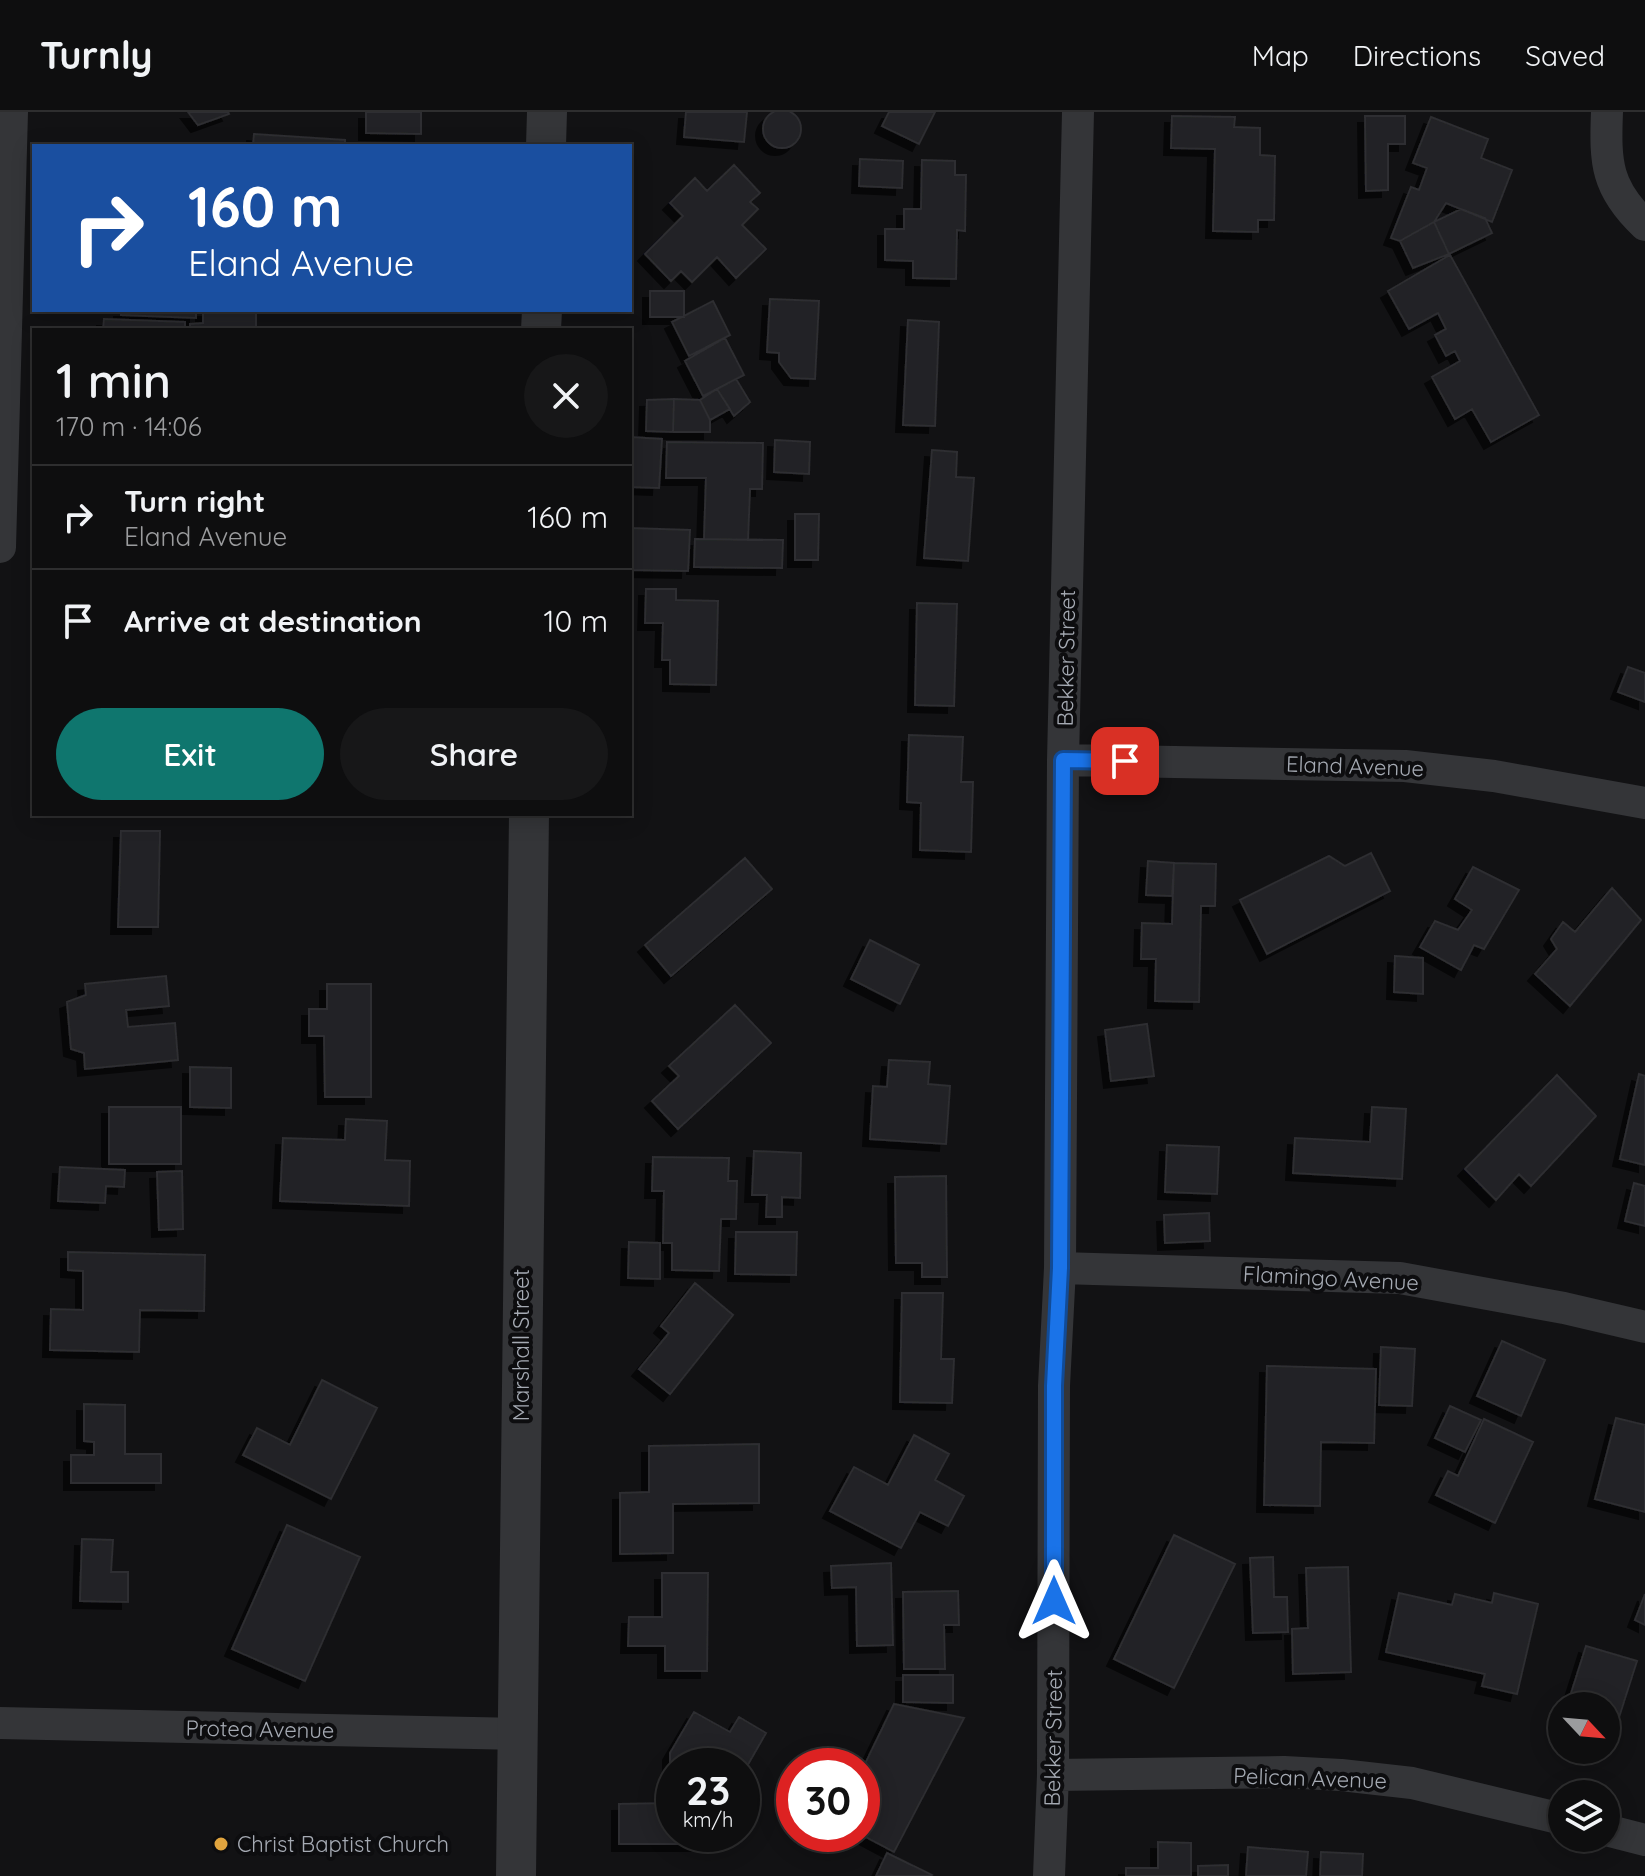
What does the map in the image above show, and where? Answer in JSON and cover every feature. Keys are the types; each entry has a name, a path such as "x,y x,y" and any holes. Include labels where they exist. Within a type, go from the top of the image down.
{"street":[{"path":"0,547 4,233 12,112"},
{"path":"546,144 547,112"},
{"name":"Bekker Street","path":"1049,1876 1053,1775 1054,1386 1060,1268 1063,760 1078,112"},
{"path":"1607,112 1606,144 1610,176 1625,206 1645,225"},
{"name":"Eland Avenue","path":"1063,760 1405,766 1494,776 1645,803"},
{"name":"Marshall Street","path":"516,1876 529,816"},
{"name":"Flamingo Avenue","path":"1060,1268 1400,1278 1564,1308 1645,1327"},
{"name":"Protea Avenue","path":"0,1723 519,1734"},
{"name":"Pelican Avenue","path":"1053,1775 1284,1772 1341,1775 1412,1783 1548,1816"},
{"path":"1620,1834 1645,1840"}],"building":[{"path":"782,110 795,116 801,129 795,142 782,148 769,142 763,129 769,116"},
{"path":"188,112 228,112 229,114 198,125"},
{"path":"366,112 421,112 421,134 366,133"},
{"path":"686,112 747,112 744,142 684,137"},
{"path":"889,112 935,112 919,144 882,126"},
{"path":"1172,116 1235,117 1234,127 1260,128 1260,155 1275,156 1274,220 1258,220 1258,232 1213,231 1215,149 1171,148"},
{"path":"1365,116 1405,116 1405,144 1388,144 1388,190 1366,191"},
{"path":"1431,117 1488,139 1481,158 1512,170 1492,222 1446,203 1434,222 1400,241 1391,238 1411,187 1419,190 1427,168 1413,163"},
{"path":"254,134 345,140 345,144 253,144"},
{"path":"860,159 903,161 902,188 859,186"},
{"path":"922,160 955,161 955,175 966,175 965,231 957,230 956,279 913,278 913,261 885,260 885,229 904,229 904,209 921,209"},
{"path":"734,165 760,193 750,202 758,209 742,225 766,249 736,278 717,257 692,282 681,271 671,281 645,254 683,216 670,203 695,178 707,191"},
{"path":"1461,209 1485,218 1492,233 1449,254 1434,222"},
{"path":"1434,222 1449,254 1413,268 1400,241"},
{"path":"1450,255 1539,415 1491,442 1472,409 1455,419 1432,377 1460,361 1455,351 1446,356 1435,335 1446,329 1438,313 1409,329 1388,291"},
{"path":"650,291 684,291 684,317 650,317"},
{"path":"770,299 819,301 815,379 791,378 779,362 779,353 767,352"},
{"path":"713,301 730,335 689,356 672,322"},
{"path":"121,312 196,312 196,318 121,315"},
{"path":"203,312 256,312 256,328 190,328 190,324 203,323"},
{"path":"104,319 185,322 185,328 103,328"},
{"path":"908,320 939,322 935,426 903,425"},
{"path":"725,338 744,375 703,396 685,361"},
{"path":"736,379 750,402 734,416 717,389"},
{"path":"717,389 730,409 710,420 700,400"},
{"path":"674,399 673,432 646,431 647,400"},
{"path":"674,399 700,400 710,420 710,432 673,432"},
{"path":"632,437 662,439 659,488 632,487"},
{"path":"775,440 810,442 809,474 774,472"},
{"path":"667,442 763,443 762,489 750,489 748,540 704,539 706,478 666,478"},
{"path":"932,450 957,452 956,477 974,478 968,561 924,558"},
{"path":"795,514 819,514 818,560 795,560"},
{"path":"632,528 690,530 688,571 632,570"},
{"path":"695,539 783,540 782,568 694,567"},
{"path":"646,589 676,589 676,600 718,601 716,685 670,684 670,660 662,660 663,623 645,623"},
{"path":"917,603 957,604 954,706 915,705"},
{"path":"1628,667 1645,673 1645,702 1618,692"},
{"path":"909,735 963,737 961,782 973,782 971,852 920,850 921,803 907,802"},
{"path":"121,831 160,831 158,927 118,927"},
{"path":"1371,853 1390,891 1267,954 1240,900 1329,856 1345,866"},
{"path":"745,858 772,889 671,976 645,945"},
{"path":"1148,861 1174,863 1172,896 1146,895"},
{"path":"1174,863 1216,864 1215,906 1201,906 1199,1002 1155,1001 1156,959 1141,959 1142,923 1172,924"},
{"path":"1473,867 1519,890 1484,949 1474,945 1461,970 1420,947 1435,921 1458,930 1472,910 1455,899"},
{"path":"1612,888 1641,920 1570,1006 1535,974 1557,949 1551,939 1563,922 1575,932"},
{"path":"870,940 919,965 900,1004 851,979"},
{"path":"1395,956 1423,958 1423,994 1394,992"},
{"path":"166,976 169,1006 126,1010 128,1027 175,1023 178,1060 85,1069 84,1053 71,1049 67,1002 86,995 85,984"},
{"path":"327,984 371,984 371,1097 325,1097 324,1036 309,1036 309,1009 327,1009"},
{"path":"735,1005 771,1043 678,1129 652,1101 679,1076 669,1066"},
{"path":"1147,1024 1154,1076 1111,1081 1105,1030"},
{"path":"889,1060 930,1062 928,1084 950,1086 946,1144 870,1139 873,1086 887,1087"},
{"path":"190,1067 231,1068 231,1108 190,1107"},
{"path":"1639,1074 1645,1076 1645,1165 1620,1159"},
{"path":"1557,1075 1596,1116 1531,1186 1519,1174 1496,1200 1465,1169"},
{"path":"109,1107 181,1107 181,1164 109,1164"},
{"path":"1372,1107 1406,1109 1402,1179 1293,1173 1295,1138 1370,1142"},
{"path":"346,1119 387,1121 385,1160 410,1161 409,1206 280,1201 283,1138 345,1140"},
{"path":"1167,1145 1219,1147 1217,1194 1165,1192"},
{"path":"754,1151 801,1153 800,1198 782,1197 782,1217 766,1217 767,1195 752,1195"},
{"path":"653,1157 729,1158 728,1181 737,1181 736,1219 721,1219 719,1271 672,1270 672,1243 663,1243 664,1191 652,1191"},
{"path":"60,1167 125,1170 124,1187 106,1186 105,1203 58,1201"},
{"path":"182,1171 183,1229 159,1230 157,1172"},
{"path":"946,1176 947,1277 922,1277 922,1263 896,1263 895,1177"},
{"path":"1634,1183 1645,1186 1645,1226 1625,1221"},
{"path":"1209,1213 1210,1241 1165,1243 1164,1215"},
{"path":"736,1232 797,1232 796,1275 735,1274"},
{"path":"629,1242 660,1243 660,1279 628,1278"},
{"path":"68,1252 205,1255 204,1311 140,1310 139,1352 50,1350 51,1309 83,1310 83,1271 68,1270"},
{"path":"695,1283 733,1315 670,1394 639,1369 669,1333 661,1326"},
{"path":"902,1293 943,1293 941,1359 954,1359 952,1403 900,1402"},
{"path":"1502,1341 1545,1360 1521,1416 1477,1396"},
{"path":"1381,1347 1415,1349 1412,1406 1379,1405"},
{"path":"1267,1366 1376,1369 1374,1443 1321,1442 1320,1506 1264,1505"},
{"path":"322,1380 377,1408 331,1499 243,1455 257,1428 290,1445"},
{"path":"84,1404 125,1405 125,1454 161,1454 161,1483 71,1483 71,1455 94,1455 94,1442 84,1441"},
{"path":"1450,1406 1481,1420 1465,1452 1435,1438"},
{"path":"1616,1418 1645,1425 1645,1512 1595,1499"},
{"path":"1484,1419 1533,1442 1495,1523 1436,1495 1448,1471 1458,1476"},
{"path":"914,1435 949,1454 935,1480 964,1496 948,1526 920,1512 901,1548 830,1511 854,1467 888,1485"},
{"path":"759,1444 759,1503 673,1504 673,1553 620,1554 620,1493 649,1492 649,1446"},
{"path":"287,1525 360,1557 305,1681 232,1649"},
{"path":"1174,1535 1235,1564 1174,1688 1114,1659"},
{"path":"82,1539 113,1540 111,1572 128,1572 128,1602 80,1601"},
{"path":"1273,1557 1274,1597 1287,1597 1288,1632 1253,1633 1250,1558"},
{"path":"891,1563 893,1645 857,1646 856,1587 832,1588 831,1566"},
{"path":"1348,1567 1351,1672 1293,1674 1292,1629 1308,1628 1306,1568"},
{"path":"662,1573 708,1573 707,1671 665,1671 665,1646 628,1646 629,1617 662,1617"},
{"path":"958,1591 959,1625 944,1625 945,1669 904,1669 903,1592"},
{"path":"1399,1593 1452,1605 1455,1594 1492,1603 1494,1593 1538,1604 1517,1694 1482,1686 1485,1674 1386,1652"},
{"path":"1645,1594 1645,1625 1635,1620"},
{"path":"1586,1646 1637,1661 1620,1714 1620,1692 1571,1692"},
{"path":"903,1675 953,1675 953,1703 903,1702"},
{"path":"894,1704 964,1718 894,1852 880,1845 880,1748 873,1748"},
{"path":"694,1712 730,1732 739,1717 766,1733 757,1748 673,1748"},
{"path":"656,1803 656,1844 619,1844 619,1804"},
{"path":"1158,1842 1191,1843 1191,1876 1126,1876 1126,1868 1158,1868"},
{"path":"1248,1847 1308,1852 1306,1876 1246,1876"},
{"path":"1321,1852 1363,1854 1362,1876 1320,1876"},
{"path":"887,1853 932,1875 876,1876"},
{"path":"1228,1865 1228,1876 1198,1876 1198,1866"}],"place":[{"name":"Christ Baptist Church","path":"221,1844"}],"route":[{"path":"1054,1601 1054,1386 1060,1268 1063,760 1125,761"}]}
